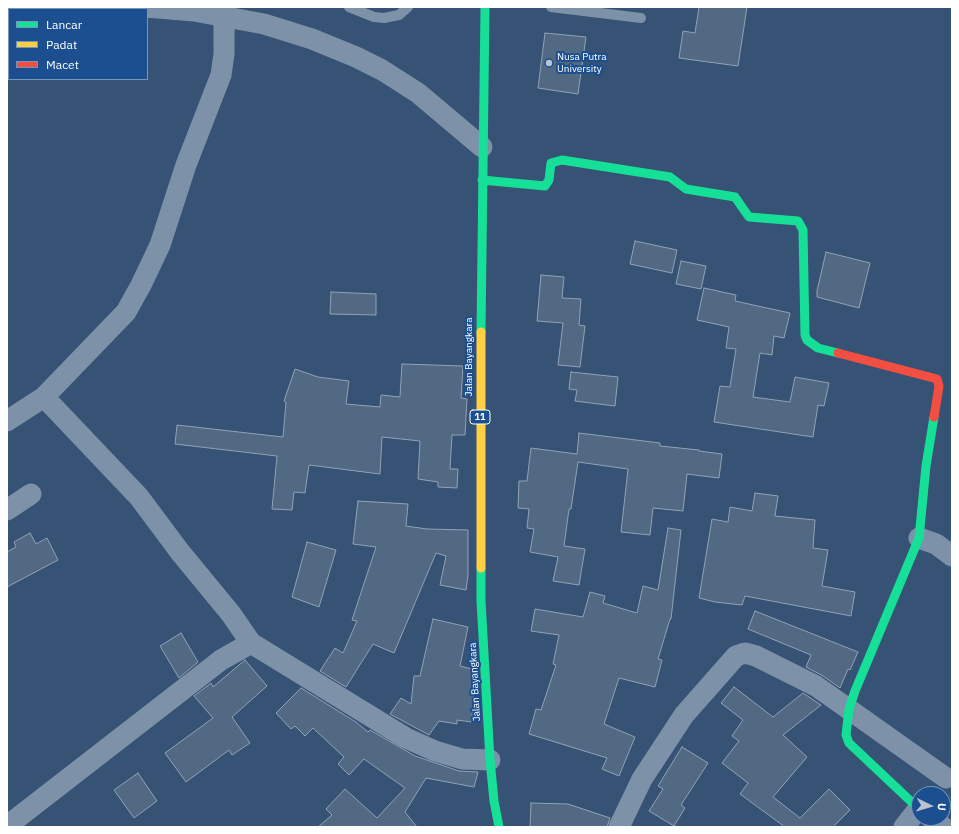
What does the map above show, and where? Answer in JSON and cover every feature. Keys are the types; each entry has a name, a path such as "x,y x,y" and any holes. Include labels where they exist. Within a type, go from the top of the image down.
{"main road":[{"name":"Jalan Bayangkara","path":"485,7 480,368 481,601 490,760 494,802 499,827"},
{"path":"482,180 545,186 549,180 551,163 557,160 562,160 670,177 686,189 736,197 743,210 750,217 793,220 801,223 804,230 805,335 807,340 818,348 933,377 939,382 926,466 919,538 895,593 849,708 846,735 849,743 911,801"}],"street":[{"path":"146,7 194,11 286,30 356,57 382,70 438,109 482,147"},
{"path":"7,421 44,397 126,312 151,266 221,75 224,54 224,16"},
{"path":"44,397 139,497 180,552 231,614 250,643 406,738 435,751 462,758 490,760"},
{"path":"7,510 30,494"},
{"path":"919,538 936,544 952,556"},
{"path":"7,826 221,660 250,643"},
{"path":"619,827 642,779 684,715 736,656 745,653 756,656 816,686 946,778"},
{"path":"904,827 911,818"}],"lane":[{"path":"348,7 374,17 384,18 399,15 408,7"},
{"path":"551,7 641,18"}],"building":[{"path":"699,7 747,7 738,66 679,58 683,31 695,33"},
{"path":"545,33 586,37 578,94 538,88"},
{"path":"635,241 677,250 672,273 630,264"},
{"path":"826,252 870,263 859,308 817,297"},
{"path":"681,261 706,266 701,289 676,284"},
{"path":"541,275 564,277 562,298 581,299 579,325 585,326 580,367 558,365 563,323 537,321"},
{"path":"704,288 736,295 735,301 790,313 784,338 774,336 772,355 760,353 753,397 790,402 795,377 829,383 824,406 818,405 813,437 714,422 720,386 730,387 736,349 726,348 729,327 697,320"},
{"path":"331,292 376,294 376,315 330,314"},
{"path":"402,364 463,366 461,398 467,399 465,435 452,435 450,469 458,469 457,488 438,487 438,482 418,479 420,441 382,437 380,474 309,465 305,493 294,492 292,510 272,509 277,456 175,444 177,425 283,437 286,402 284,401 295,369 318,377 349,381 346,404 380,407 381,395 400,397"},
{"path":"571,372 618,377 615,406 575,401 577,390 569,389"},
{"path":"579,433 660,443 660,446 722,454 719,478 687,474 683,511 653,508 650,535 621,532 628,469 578,462 564,546 585,549 579,585 553,581 558,557 530,552 534,529 527,528 529,509 518,508 519,481 527,481 531,448 577,454"},
{"path":"755,493 778,496 775,516 815,520 813,548 828,550 822,586 855,592 851,616 745,596 742,605 715,602 699,598 712,519 728,522 730,507 752,511"},
{"path":"358,501 408,504 406,526 427,529 468,530 468,576 466,590 440,585 446,556 436,553 394,653 373,644 346,687 320,671 335,648 343,653 357,621 352,620 376,547 353,544"},
{"path":"668,528 681,530 671,619 658,659 662,660 655,687 619,678 604,724 635,737 619,776 602,769 607,758 529,734 536,709 541,710 556,665 553,664 559,635 531,631 535,609 583,617 590,592 605,596 603,603 637,613 643,586 658,590"},
{"path":"30,533 36,544 47,538 58,560 7,587 7,552 16,547 14,542"},
{"path":"307,542 336,550 319,607 292,597"},
{"path":"755,611 858,652 850,670 848,669 840,688 823,676 806,667 811,655 748,629"},
{"path":"433,619 468,627 460,666 472,669 474,702 471,722 457,720 457,724 439,721 429,735 390,714 401,698 411,704 414,676 420,676"},
{"path":"181,633 198,662 179,678 160,646"},
{"path":"245,660 267,686 232,717 250,743 232,755 229,750 186,782 165,753 213,718 194,696 211,683 213,687"},
{"path":"734,687 773,717 803,693 821,705 783,735 807,757 773,797 800,818 829,789 850,810 833,827 785,827 740,794 748,783 722,763 739,741 732,736 743,720 721,703"},
{"path":"301,688 356,722 368,732 370,730 415,756 459,771 478,772 474,787 426,778 405,812 417,827 318,827 332,815 326,809 345,789 377,818 405,788 364,759 349,775 338,764 344,757 313,728 305,736 295,726 291,729 276,713"},
{"path":"682,747 708,763 681,805 685,808 674,826 649,811 663,789 658,786"},
{"path":"138,773 157,801 134,818 114,790"},
{"path":"531,803 568,804 610,818 607,827 530,827"}],"traffic: fast":[{"path":"481,332 485,7"},
{"path":"482,180 545,186 549,180 551,163 562,160 670,177 686,189 735,197 749,217 798,221 803,230 805,335 807,340 818,348 838,353"},
{"path":"911,801 849,743 846,735 849,709 855,691 919,538 926,466 934,417"},
{"path":"481,568 481,601 490,760 494,801 499,827"}],"traffic: slow":[{"path":"481,332 481,568"}],"traffic: jam":[{"path":"838,353 937,379 939,386 934,417"}],"place":[{"name":"Nusa Putra University","path":"549,63"}]}
